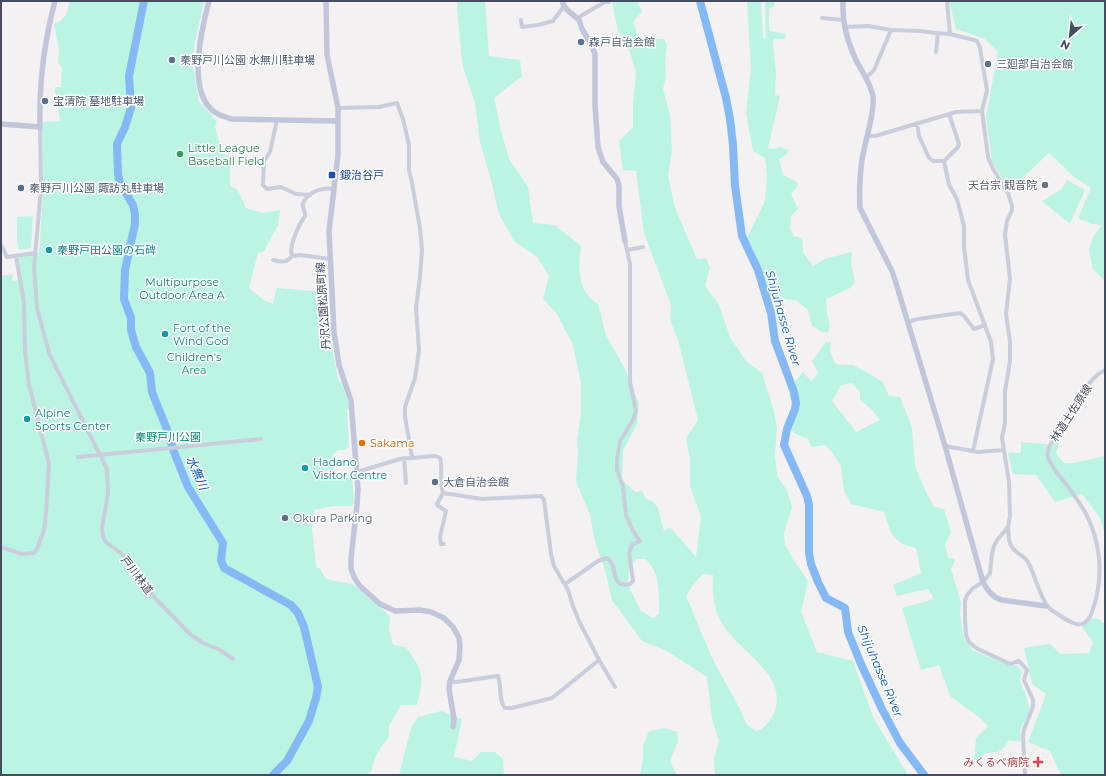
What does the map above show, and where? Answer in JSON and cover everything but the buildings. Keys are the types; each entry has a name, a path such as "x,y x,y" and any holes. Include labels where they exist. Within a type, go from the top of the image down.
{"street":[{"path":"1,124 40,127 41,80 48,32 55,1"},
{"path":"209,1 198,52 201,93 210,109 232,118 338,121"},
{"name":"丹沢公園松原町線","path":"326,1 327,55 338,108 338,155 329,232 334,332 339,365 352,406 357,472 357,505 351,569 360,586 380,604 387,608 402,611 420,610 431,612 449,622 457,634 460,645 459,660 450,681 449,689 454,719 453,728"},
{"path":"843,1 844,27 873,97 873,106 863,152 860,208 892,271 945,446 983,582 989,592 998,599 1046,606"},
{"path":"947,1 950,34"},
{"path":"577,18 605,2 609,2"},
{"path":"521,20 522,27 553,21 563,4 568,12 577,18 591,44 594,54 598,147 603,162 617,179 619,186 619,206 630,264 630,382 636,411 633,420 620,441 617,470 623,487 626,515 633,531 640,541 632,545 629,554 633,581 624,586 620,585 611,561 607,558 593,564 565,584"},
{"path":"822,18 843,20"},
{"path":"844,27 868,26 890,30 920,30 972,39 977,41 979,45 987,90 982,111 988,157 993,169 1008,193 1012,206 1007,221 1005,234 1010,279 1006,314 1010,342 1010,361 1005,391 1005,418 1002,438 1009,482 1010,516 1008,528 1010,544 1012,548 1028,563 1046,606"},
{"path":"866,78 874,70 890,30"},
{"path":"936,52 938,33"},
{"path":"338,108 379,107 396,103 403,119 409,145 409,170 416,205 422,250 416,308 418,350 415,378 405,407 405,417 412,457"},
{"path":"867,136 875,136 956,112 982,111"},
{"path":"917,123 919,136 930,158 933,161 944,161 958,147 959,144 949,114"},
{"path":"277,120 270,152 264,161 263,185 267,189 281,187 299,195 310,195"},
{"name":"戸川林道","path":"40,127 41,189 34,268 37,308 49,353 104,460 107,469 109,477 102,528 103,537 106,542 123,555 154,597 191,635 203,644 220,650 233,659"},
{"path":"944,161 949,185 958,199 964,226 964,251 968,280 991,342 993,358 973,451"},
{"path":"273,260 284,262 290,260 297,231 305,215 302,204 304,200 321,189 334,189"},
{"path":"1,245 7,257 35,252"},
{"path":"627,250 644,247"},
{"path":"292,256 300,255 330,259"},
{"path":"1,547 22,554 34,554 37,549 44,530 49,464 26,369 24,303 16,256"},
{"path":"908,322 935,316 960,313 974,329 985,325"},
{"name":"林道土佐原線","path":"1046,606 1075,625 1086,622 1093,609 1100,565 1092,528 1085,512 1051,464 1048,452 1065,419 1085,389 1096,375 1105,370"},
{"path":"77,457 261,439"},
{"path":"945,446 973,451 1004,450"},
{"path":"357,472 404,458 435,456 440,458 442,464 440,486 443,493 438,504 446,511 440,537 441,544 444,544"},
{"path":"404,458 406,483"},
{"path":"443,493 482,499 537,495 541,496 544,500 554,566 565,584 579,621 615,687"},
{"path":"1008,528 1000,536 994,546 990,570 983,582 970,591 965,601 966,635 969,642 976,648 1010,664 1018,661 1027,670 1024,680 1033,700 1033,706 1023,736 1025,775"},
{"path":"450,681 456,682 498,676 500,681 502,705 505,708 512,708 552,698 599,660"}],"green space":[{"name":"秦野戸川公園","path":"69,1 204,1 194,47 193,67 199,101 217,122 215,127 223,154 230,155 230,186 238,190 246,208 263,213 280,210 278,225 264,251 258,253 249,288 265,301 271,303 272,306 277,288 327,292 334,359 339,382 341,381 350,409 347,410 349,447 345,450 338,450 333,454 334,473 340,478 352,477 354,502 352,506 333,506 314,510 312,529 316,566 317,568 320,568 325,578 353,584 390,616 389,630 393,645 406,647 419,668 422,680 417,705 401,705 389,726 389,738 377,753 371,772 364,775 1,775 1,276 13,274 12,281 22,280 18,257 39,253 43,194 42,123 60,121 55,87 61,87 62,67 58,62 59,50 54,24 61,20 65,15 68,9"},
{"path":"458,1 485,1 489,56 520,60 522,76 494,98 501,131 509,159 528,187 533,223 555,225 581,246 579,262 580,278 586,293 598,304 606,335 625,369 639,403 637,424 623,451 622,480 635,492 642,491 646,499 653,502 658,508 664,531 670,527 696,557 701,517 690,486 690,459 686,438 698,420 678,340 670,320 671,305 644,233 636,171 623,170 619,141 633,127 633,103 636,73 629,49 618,31 612,1 637,1 642,12 633,22 639,38 664,39 667,45 665,62 666,76 663,89 670,115 672,150 668,176 675,208 697,259 706,258 710,268 705,286 718,303 731,339 746,361 762,373 774,411 777,429 775,455 777,476 787,490 792,507 784,533 785,544 808,581 801,612 817,652 853,661 873,717 908,775 715,775 714,757 719,741 712,719 707,677 667,651 642,641 612,600 605,570 595,542 590,514 576,482 578,454 577,441 581,412 581,384 573,345 557,314 543,299 549,276 538,258 514,241 499,214 480,142 475,103 463,67 457,7","holes":["636,559 645,559 654,570 659,592 659,614 653,618 640,610 628,585 629,570","703,574 713,575 714,598 720,620 727,631 769,675 775,688 777,701 773,715 770,721 759,730 756,731 746,723 713,660 686,596"]},
{"path":"747,1 761,1 763,38 766,38 766,1 774,2 774,6 769,9 769,31 786,34 785,39 774,39 773,42 776,73 775,95 780,96 768,148 775,149 779,147 789,150 785,156 779,159 783,175 797,182 798,186 791,194 798,209 791,216 790,229 794,236 802,238 803,252 813,266 825,259 852,252 851,264 854,283 850,288 826,299 830,325 828,332 822,332 812,326 808,310 797,301 770,296 753,249 747,238 765,201 767,175 765,158 753,151 746,113 751,69"},
{"path":"949,1 1105,1 1105,281 1093,269 1089,250 1093,237 1102,225 1092,224 1078,218 1091,188 1074,177 1049,153 1018,182 1004,181 992,162 986,117 998,52 985,39 956,29"},
{"path":"1067,180 1085,190 1070,224 1042,201 1062,189"},
{"path":"33,216 31,248 19,250 17,241 17,217"},
{"path":"826,342 831,342 830,351 834,362 838,365 853,365 870,374 883,382 889,396 900,397 912,428 915,466 934,507 944,509 951,532 945,545 948,557 955,560 951,569 961,602 960,615 964,638 972,650 1011,666 1018,666 1022,671 1020,681 1030,710 1020,730 1021,742 1009,740 1001,750 992,753 984,753 981,766 974,761 976,738 988,726 980,718 950,696 939,665 921,670 902,608 934,599 928,589 897,596 893,585 921,573 916,548 908,546 897,540 891,531 884,512 851,504 844,491 841,466 832,452 825,445 811,447 808,439 794,433 786,422 787,416 796,411 798,407 791,401 789,395 794,383 803,372 811,381 818,373 812,361","holes":["852,383 860,392 860,400 871,409 880,420 856,432 832,401 841,385"]},
{"path":"1068,425 1059,442 1056,454 1064,463 1073,463 1105,456 1105,535 1100,518 1082,494 1055,502 1036,475 1013,474 1008,453 1021,453 1021,442 1047,444 1050,448 1064,427"},
{"path":"1090,618 1099,619 1105,624 1105,775 1061,775 1050,751 1028,742 1046,694 1032,684 1024,648 1050,644 1061,654 1089,653 1093,642 1082,627"},
{"path":"441,711 462,719 454,757 472,761 481,752 495,752 503,759 504,775 399,775 411,728 418,717"},
{"path":"665,728 677,732 678,741 670,761 677,775 640,775 643,760 643,746 649,731"}],"waterway":[{"name":"水無川","path":"144,1 129,76 131,108 125,127 117,144 118,175 121,185 133,205 135,214 135,224 125,270 124,299 131,318 131,330 136,347 150,373 152,392 188,487 223,543 221,560 224,568 291,605 298,613 304,627 318,687 316,698 309,721 287,761 273,775"},
{"name":"Shijuhasse River","path":"700,1 726,98 730,119 735,186 742,236 758,270 771,313 775,341 794,392 796,403 795,409 787,429 784,445 807,496 809,505 809,553 811,564 826,598 845,608 848,632 882,709 900,743 924,775"}],"place":[{"name":"森戸自治会館","path":"581,42"},
{"name":"秦野戸川公園 水無川駐車場","path":"172,60"},
{"name":"三廻部自治会館","path":"988,64"},
{"name":"宝清院 墓地駐車場","path":"45,101"},
{"name":"Little League Baseball Field","path":"180,154"},
{"name":"鍛治谷戸","path":"332,175"},
{"name":"天台宗 観音院","path":"1045,185"},
{"name":"秦野戸川公園 諏訪丸駐車場","path":"21,188"},
{"name":"秦野戸田公園の石碑","path":"49,250"},
{"name":"Fort of the Wind God","path":"165,334"},
{"name":"Alpine Sports Center","path":"27,419"},
{"name":"Sakama","path":"362,443"},
{"name":"Hadano Visitor Centre","path":"305,468"},
{"name":"大倉自治会館","path":"435,482"},
{"name":"Okura Parking","path":"285,518"},
{"name":"みくるべ病院","path":"1038,762"}],"park label":[{"name":"Multipurpose Outdoor Area A","path":"182,288"},
{"name":"Children's Area","path":"194,363"}]}
